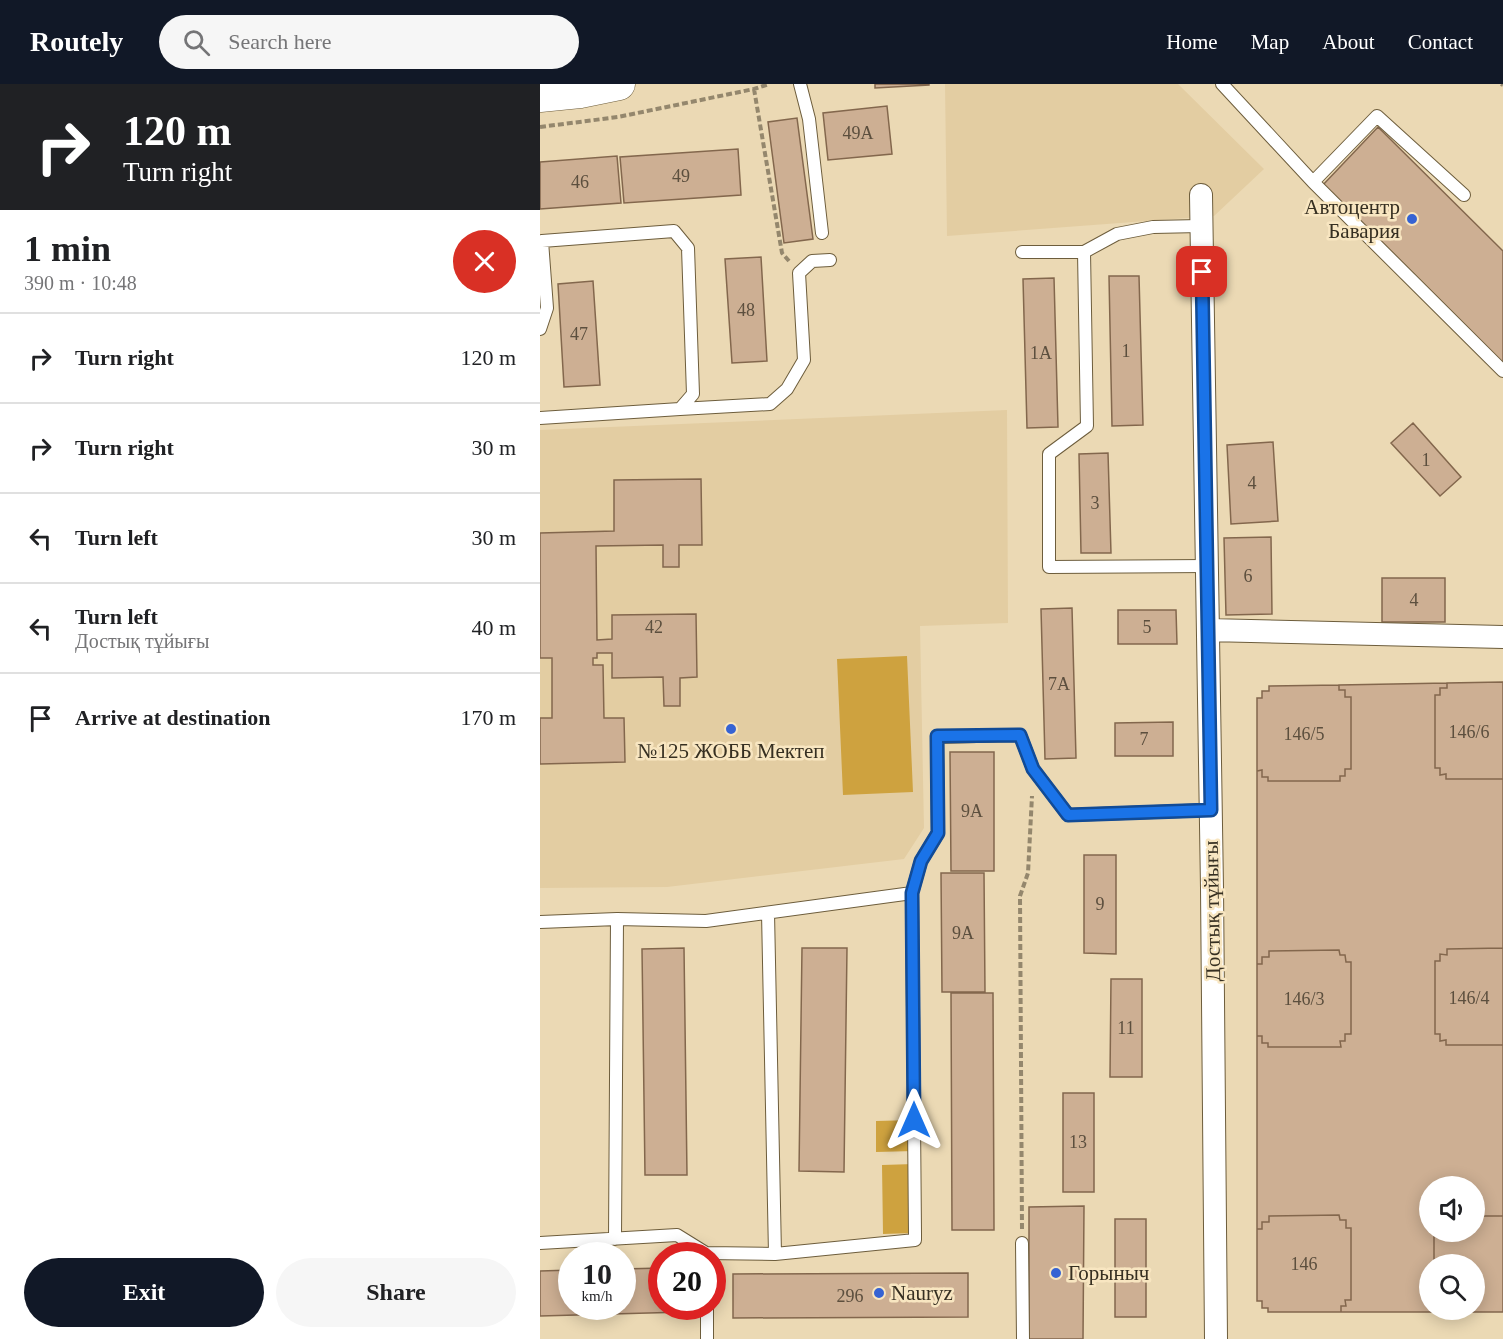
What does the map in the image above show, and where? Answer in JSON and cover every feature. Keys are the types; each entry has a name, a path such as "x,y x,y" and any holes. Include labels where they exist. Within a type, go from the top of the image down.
{"main road":[{"path":"540,96 580,92 619,84"}],"street":[{"name":"Достық тұйығы","path":"1201,195 1208,566 1216,1339"},
{"path":"1208,630 1503,637"}],"lane":[{"path":"800,84 809,119 822,233"},
{"path":"1222,84 1313,182 1503,371"},
{"path":"1313,182 1377,116 1464,195"},
{"path":"1022,252 1084,252 1117,234 1153,227 1200,226"},
{"path":"540,329 547,308 541,242 674,231 688,248 693,394 680,409"},
{"path":"1084,252 1087,426 1049,454 1049,567 1208,566"},
{"path":"540,418 770,404 787,389 804,360 799,273 812,261 830,260"},
{"path":"726,1254 775,1254 915,1240 912,893 921,861 938,833 937,736 1020,735 1033,769 1068,815 1211,810"},
{"path":"540,922 618,919 706,921 912,893"},
{"path":"768,913 775,1254"},
{"path":"615,1239 618,919"},
{"path":"540,1243 677,1235 688,1242"},
{"path":"1022,1243 1023,1339"},
{"path":"707,1320 707,1339"}],"path":[{"path":"540,127 618,117 769,84"},
{"path":"754,89 782,253 799,273"},
{"path":"1022,1243 1020,896 1028,873 1033,769"}],"shaded area":[{"path":"945,84 1178,84 1264,169 1214,216 947,236"},
{"name":"№125 ЖОББ Мектеп","path":"1007,410 1008,623 920,626 924,828 904,859 667,887 540,888 540,430"},
{"path":"907,656 913,792 843,795 837,659"},
{"path":"914,1120 914,1151 876,1152 876,1121"},
{"path":"914,1164 915,1233 883,1234 882,1165"}],"building":[{"path":"875,84 929,84 929,85 875,88"},
{"path":"887,106 892,154 828,160 823,113"},
{"path":"797,118 813,239 784,243 768,122"},
{"name":"Автоцентр Бавария","path":"1378,127 1503,251 1503,367 1321,187"},
{"path":"738,149 741,195 624,203 620,157"},
{"path":"617,156 621,203 540,209 540,162"},
{"path":"761,257 767,361 732,363 725,259"},
{"path":"1109,276 1139,276 1143,425 1112,426"},
{"path":"1054,278 1058,427 1027,428 1023,279"},
{"path":"593,281 600,385 564,387 558,284"},
{"path":"1413,423 1461,477 1440,496 1391,443"},
{"path":"1273,442 1278,521 1231,524 1227,445"},
{"path":"1108,453 1111,553 1081,553 1079,454"},
{"path":"701,479 702,545 679,545 679,567 663,567 663,545 596,546 597,640 612,639 612,615 696,614 697,677 680,678 680,706 664,706 663,677 612,678 612,653 597,653 597,658 593,658 593,665 603,665 604,718 624,718 625,762 540,764 540,718 552,718 552,658 540,658 540,533 614,531 614,480"},
{"path":"1271,537 1272,614 1226,615 1224,538"},
{"path":"1382,578 1445,578 1445,622 1382,622"},
{"path":"1072,608 1076,758 1045,759 1041,609"},
{"path":"1118,610 1176,610 1177,644 1118,644"},
{"path":"1503,682 1503,779 1446,779 1446,774 1440,775 1440,768 1435,768 1435,695 1440,695 1440,688 1447,688 1447,683"},
{"path":"1447,683 1447,688 1440,688 1440,695 1435,695 1435,768 1440,768 1440,775 1446,774 1446,779 1503,779 1503,948 1447,949 1447,955 1440,954 1440,961 1435,961 1435,1034 1440,1034 1440,1041 1446,1040 1446,1045 1503,1045 1503,1216 1485,1216 1485,1176 1419,1176 1419,1242 1434,1242 1434,1254 1419,1254 1419,1312 1341,1312 1341,1306 1346,1306 1345,1300 1351,1300 1351,1228 1346,1228 1346,1220 1340,1220 1339,1215 1269,1216 1269,1222 1262,1222 1262,1229 1257,1229 1257,1036 1262,1036 1262,1043 1268,1043 1268,1047 1341,1047 1340,1041 1345,1041 1345,1034 1351,1034 1351,962 1346,962 1345,955 1340,955 1339,950 1269,951 1269,957 1262,957 1262,964 1257,964 1257,771 1262,770 1262,777 1268,777 1268,781 1340,781 1340,776 1345,776 1345,769 1351,769 1351,697 1345,697 1345,690 1339,690 1339,685"},
{"path":"1339,685 1339,690 1345,690 1345,697 1351,697 1351,769 1345,769 1345,776 1340,776 1340,781 1268,781 1268,777 1262,777 1262,770 1257,771 1257,698 1262,698 1262,691 1269,691 1269,686"},
{"path":"1173,722 1173,756 1115,756 1115,723"},
{"path":"950,752 994,752 994,871 951,871"},
{"path":"1084,855 1116,855 1116,954 1084,953"},
{"path":"941,873 984,873 985,992 942,992"},
{"path":"684,948 687,1175 645,1175 642,949"},
{"path":"802,948 847,948 844,1172 799,1171"},
{"path":"1503,948 1503,1045 1446,1045 1446,1040 1440,1041 1440,1034 1435,1034 1435,961 1440,961 1440,954 1447,955 1447,949"},
{"path":"1339,950 1340,955 1345,955 1346,962 1351,962 1351,1034 1345,1034 1345,1041 1340,1041 1341,1047 1268,1047 1268,1043 1262,1043 1262,1036 1257,1036 1257,964 1262,964 1262,957 1269,957 1269,951"},
{"path":"1111,979 1142,979 1142,1077 1110,1077"},
{"path":"951,993 993,993 994,1230 952,1230"},
{"path":"1063,1093 1094,1093 1094,1192 1063,1192"},
{"name":"Горыныч","path":"1084,1206 1083,1339 1029,1339 1029,1207"},
{"path":"1339,1215 1340,1220 1346,1220 1346,1228 1351,1228 1351,1300 1345,1300 1346,1306 1341,1306 1341,1312 1268,1312 1268,1308 1262,1308 1262,1301 1257,1301 1257,1229 1262,1229 1262,1222 1269,1222 1269,1216"},
{"path":"1485,1216 1503,1216 1503,1312 1485,1312 1485,1254 1434,1254 1434,1242 1485,1242"},
{"path":"1115,1219 1146,1219 1146,1317 1115,1317"},
{"path":"648,1268 648,1313 636,1313 636,1269"},
{"path":"558,1270 558,1316 540,1316 540,1271"},
{"path":"968,1273 968,1317 733,1318 733,1274"}],"place":[{"name":"Автоцентр Бавария","path":"1412,219"},
{"name":"№125 ЖОББ Мектеп","path":"731,729"},
{"name":"Горыныч","path":"1056,1273"},
{"name":"Nauryz","path":"879,1293"}],"route":[{"path":"914,1120 912,893 921,861 938,833 937,736 1020,735 1033,769 1068,815 1211,810 1202,272"}]}
